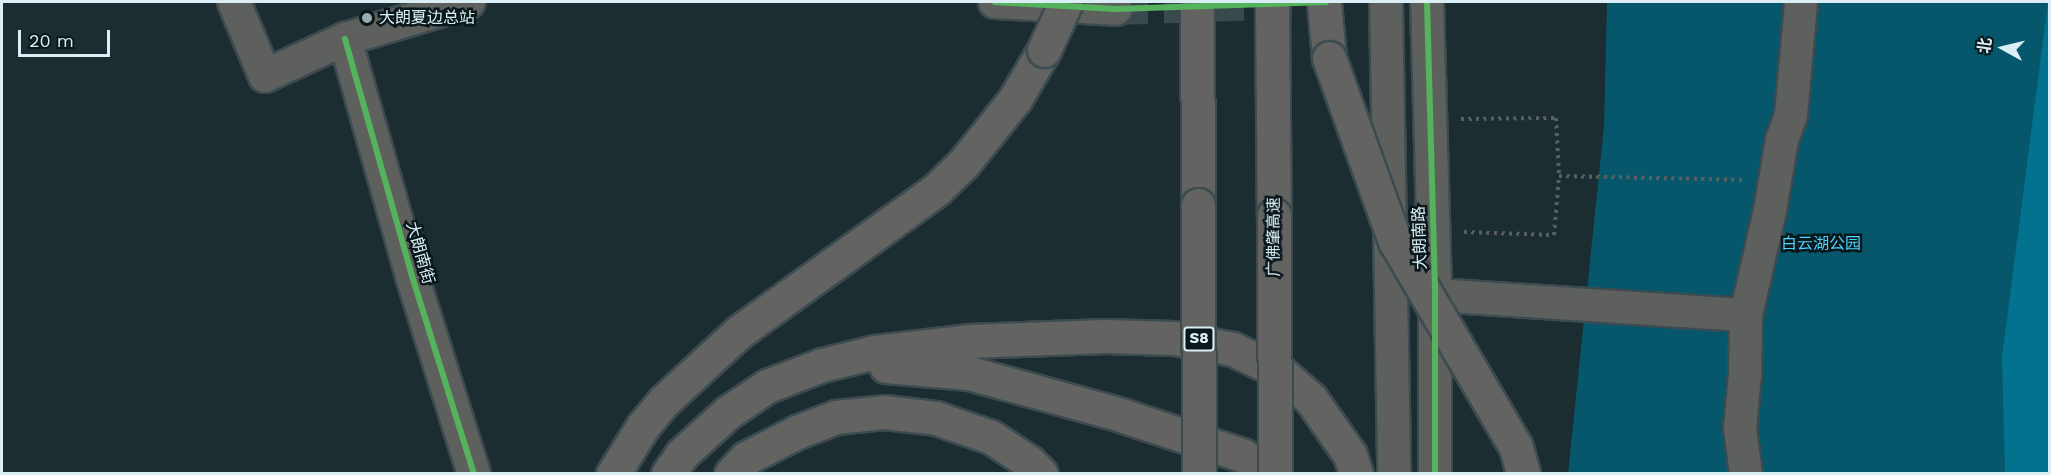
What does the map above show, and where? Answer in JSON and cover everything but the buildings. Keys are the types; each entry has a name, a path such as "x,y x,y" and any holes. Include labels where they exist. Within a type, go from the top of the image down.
{"highway":[{"name":"S8","path":"1197,2 1199,474"},
{"name":"广佛肇高速","path":"1272,2 1275,474"},
{"path":"1324,2 1329,58 1395,241 1516,447 1523,474"},
{"path":"613,474 643,426 657,409 723,346 819,272 937,189 963,164 1015,99 1044,50 1053,3"},
{"path":"668,474 682,453 727,413 767,387 822,365 875,352 968,341 1105,336 1174,338 1233,349 1280,372 1311,399 1350,455 1356,474"},
{"path":"798,375 867,365 914,366 969,373 1242,455 1275,474"},
{"path":"731,474 746,458 807,428 836,417 884,412 936,418 991,437 1029,462 1041,474"}],"street":[{"path":"234,2 265,76 345,39 470,2"},
{"path":"995,2 1053,3 1116,9"},
{"name":"大朗南路","path":"1386,2 1394,474"},
{"name":"大朗南路","path":"1427,2 1435,295 1435,474"},
{"path":"1746,474 1740,428 1745,375 1746,315 1782,140 1791,115 1801,2"},
{"name":"大朗南街","path":"345,39 412,276 474,474"},
{"path":"1435,295 1746,315"}],"path":[{"path":"1430,119 1556,118 1559,176 1554,235 1433,231"},
{"path":"1559,176 1774,181"}],"green space":[{"name":"白云湖公园","path":"1607,2 2049,2 2049,473 1568,474 1604,126"}],"shaded area":[{"path":"2048,2 2049,473 2005,473 2002,357"}],"tunnel":[{"path":"1116,9 1326,2"}],"cycle path":[{"path":"995,2 1116,9 1326,2"},
{"path":"1427,2 1435,295 1435,474"},
{"path":"345,39 412,276 474,474"}],"place":[{"name":"大朗夏边总站","path":"367,18"}]}
